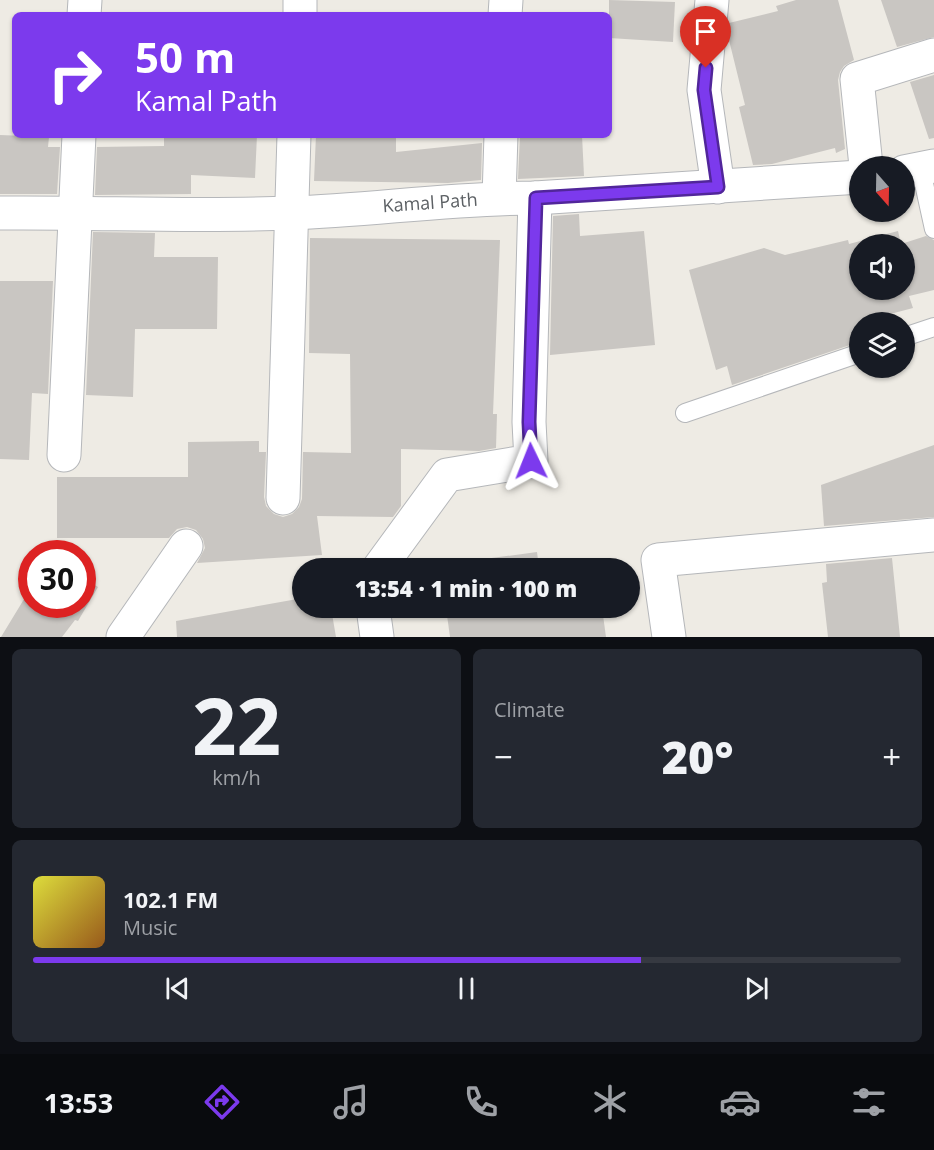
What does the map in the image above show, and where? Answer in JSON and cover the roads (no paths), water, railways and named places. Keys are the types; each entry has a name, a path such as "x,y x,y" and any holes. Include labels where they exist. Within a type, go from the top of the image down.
{"street":[{"path":"712,0 704,90 718,187"},
{"path":"865,156 856,79 934,55"},
{"path":"64,455 78,138"},
{"path":"283,498 294,138"},
{"path":"499,198 501,138"},
{"name":"Kamal Path","path":"0,213 154,215 291,213 499,198 536,198 849,178"},
{"path":"386,558 447,475 531,461 529,422 536,198"},
{"path":"669,637 658,560 934,535"},
{"path":"123,637 186,546"},
{"path":"374,618 377,637"}],"lane":[{"path":"920,170 934,230"},
{"path":"915,333 934,327"},
{"path":"685,413 849,357"}]}
